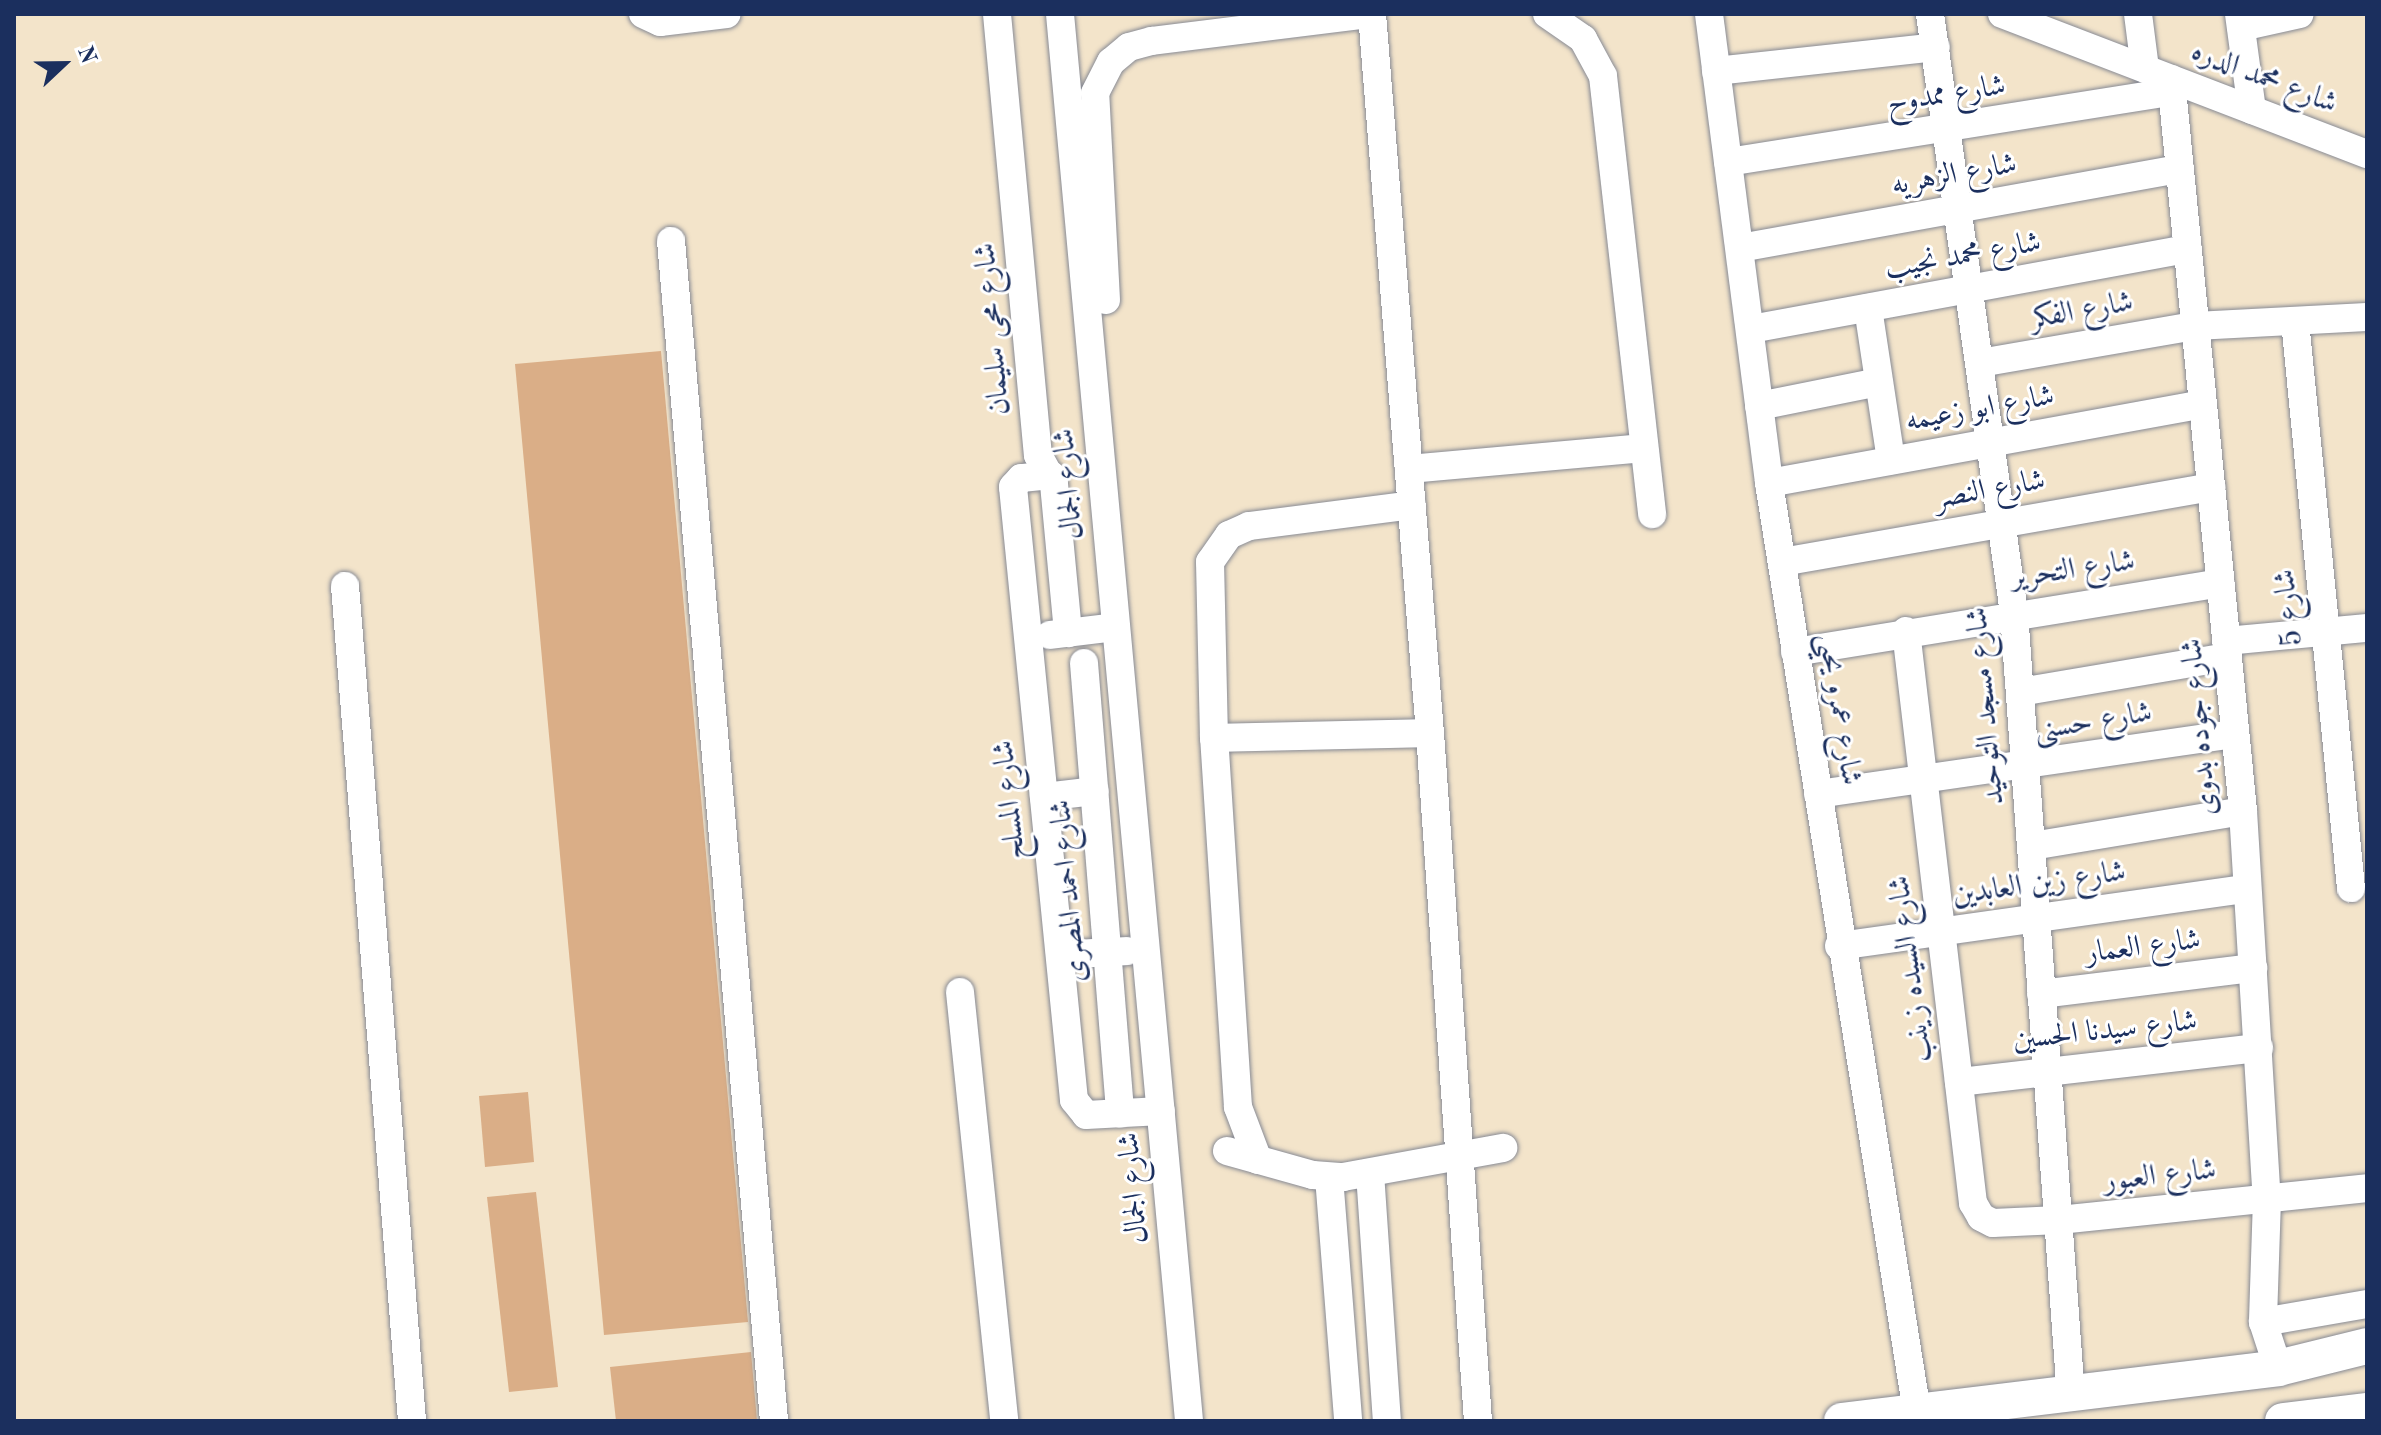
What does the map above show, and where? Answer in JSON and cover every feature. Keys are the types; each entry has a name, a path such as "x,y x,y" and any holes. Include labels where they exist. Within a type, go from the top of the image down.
{"main road":[{"path":"1842,1421 2071,1396 2278,1368 2367,1346"},
{"path":"2283,1421 2367,1411"}],"street":[{"path":"643,14 660,22 712,15"},
{"name":"شارع محى سليمان","path":"997,14 1038,455 1051,475 1068,633"},
{"name":"شارع الجمال","path":"1060,14 1189,1421"},
{"path":"1106,300 1095,93 1111,62 1140,43 1371,14 1430,733 1478,1421"},
{"path":"1547,14 1583,39 1603,76 1652,514"},
{"name":"شارع عمرو يحيى","path":"1709,14 1769,483 1839,946 1917,1412"},
{"name":"شارع مسجد التوحيد","path":"1930,14 2014,613 2071,1396"},
{"name":"شارع محمد الدره","path":"2002,14 2038,21 2163,80 2367,154"},
{"name":"شارع جوده بدوى","path":"2138,14 2163,80 2180,169 2243,811 2267,1199 2263,1322 2278,1368"},
{"path":"2252,110 2240,20 2300,14"},
{"path":"1716,71 1936,47"},
{"name":"شارع ممدوح","path":"1728,162 1947,130 2163,80"},
{"name":"شارع الزهريه","path":"1740,248 2180,169"},
{"path":"671,241 774,1421"},
{"name":"شارع محمد نجيب","path":"1751,329 2188,249"},
{"path":"1868,308 1891,460"},
{"name":"شارع الفكر","path":"1980,363 2195,326 2367,317"},
{"name":"شارع 5","path":"2295,321 2351,888"},
{"path":"1759,406 1879,382"},
{"name":"شارع ابو زعيمه","path":"1769,483 1991,440 2203,404"},
{"path":"1409,469 1644,448"},
{"name":"شارع المسلح","path":"1051,475 1021,478 1013,487 1075,1107 1086,1115 1161,1111"},
{"name":"شارع النصر","path":"1782,562 2211,487"},
{"path":"1258,1160 1238,1107 1214,738 1207,573 1221,543 1249,526 1412,505"},
{"name":"شارع التحرير","path":"1795,652 2014,613 2220,583"},
{"path":"345,586 412,1421"},
{"path":"1028,638 1116,627"},
{"path":"2020,692 2227,649 2367,628"},
{"name":"شارع السيده زينب","path":"1906,631 1973,1203 1981,1217 1993,1223 2059,1220"},
{"name":"شارع احمد المصرى","path":"1084,663 1120,1114"},
{"path":"1214,738 1430,733"},
{"name":"شارع حسنى","path":"1818,794 1923,776 2026,766 2235,734"},
{"path":"1044,797 1095,791"},
{"path":"2032,846 2243,811"},
{"path":"1102,872 1139,870"},
{"name":"شارع زين العابدين","path":"1839,946 2247,889"},
{"path":"1060,955 1146,949"},
{"name":"شارع العمار","path":"2041,994 2253,968"},
{"path":"960,992 1004,1421"},
{"name":"شارع سيدنا الحسين","path":"1959,1082 2259,1048"},
{"path":"1227,1151 1329,1177 1370,1173 1503,1148"},
{"path":"1370,1173 1387,1421"},
{"path":"1329,1177 1348,1421"},
{"name":"شارع العبور","path":"2059,1220 2367,1188"},
{"path":"2263,1322 2367,1304"}],"building":[{"path":"661,351 748,1322 604,1335 515,364"},
{"path":"528,1092 534,1162 485,1167 479,1096"},
{"path":"536,1192 558,1387 509,1392 487,1197"},
{"path":"751,1352 757,1421 616,1421 610,1367"}]}
